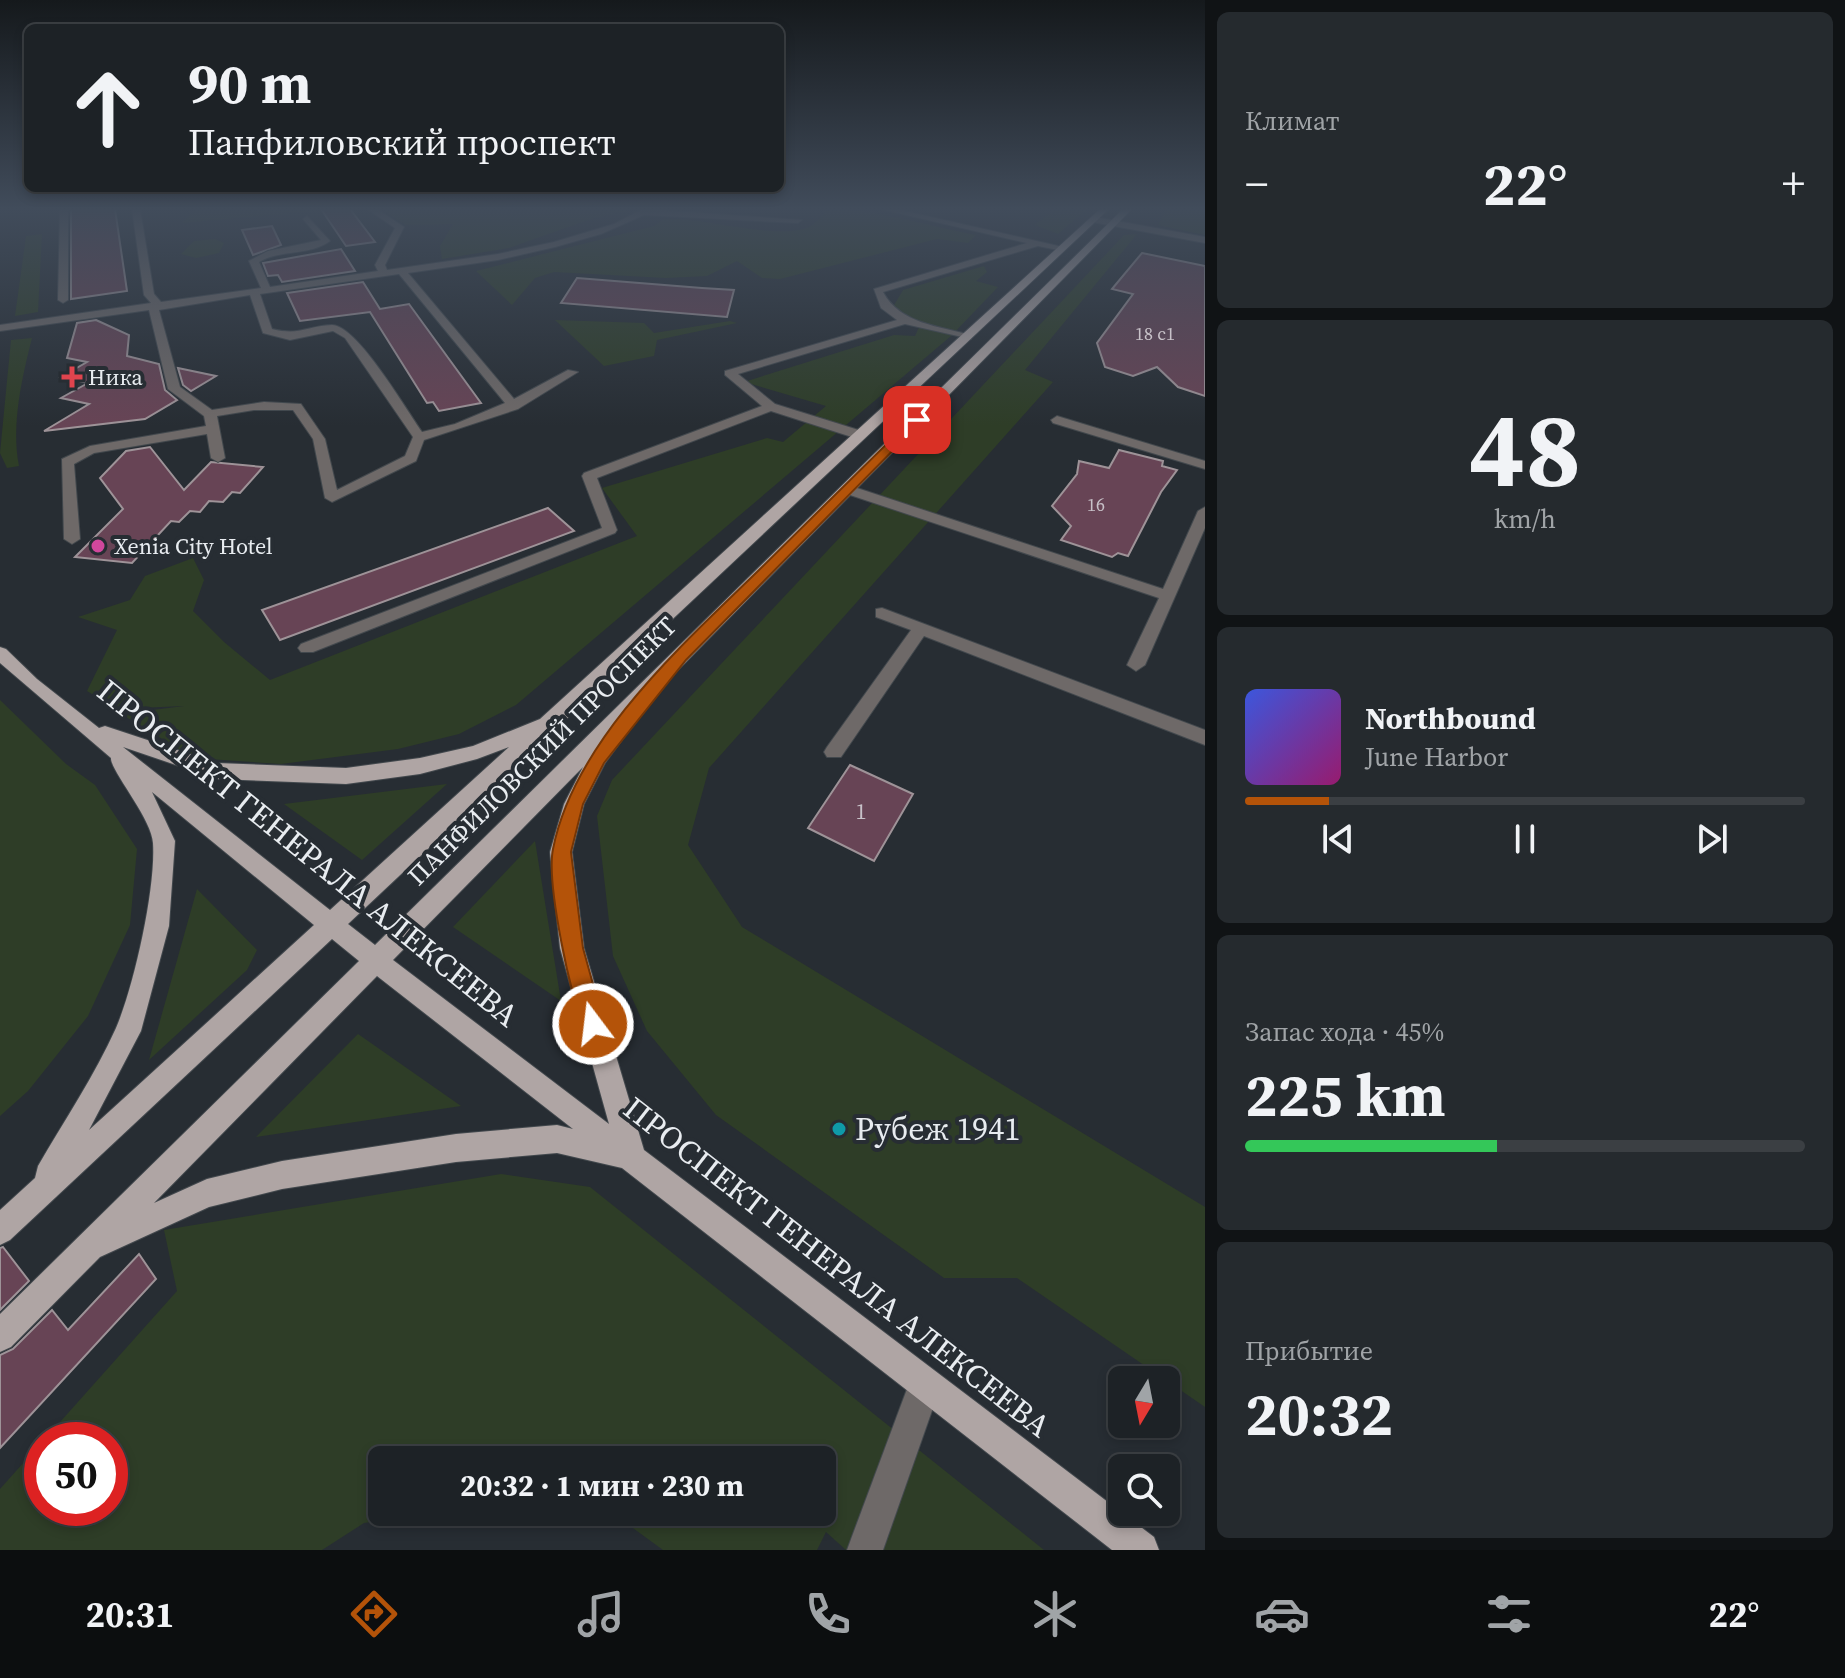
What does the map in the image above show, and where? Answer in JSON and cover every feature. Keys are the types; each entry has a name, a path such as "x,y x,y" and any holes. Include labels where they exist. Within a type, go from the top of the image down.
{"main road":[{"name":"ПАНФИЛОВСКИЙ ПРОСПЕКТ","path":"0,1230 330,923 558,718 1027,281"},
{"name":"ПАНФИЛОВСКИЙ ПРОСПЕКТ","path":"0,1336 1056,281"},
{"name":"ПРОСПЕКТ ГЕНЕРАЛА АЛЕКСЕЕВА","path":"0,653 31,683 94,729 375,960 1141,1550"},
{"path":"89,1248 207,1193 282,1175 456,1148 557,1139 632,1156 572,948 561,852 574,804 597,759 680,656"},
{"path":"94,729 217,771 346,776 420,766 477,752 558,718"},
{"path":"36,1196 92,1103 128,1031 157,926 164,841 140,788 94,729"}],"street":[{"path":"63,281 63,300"},
{"path":"147,281 149,295 158,305"},
{"path":"258,281 267,331 290,337 334,328 349,336 419,437"},
{"path":"0,328 326,281"},
{"path":"411,281 514,406"},
{"path":"909,281 877,291 885,306 905,321 967,337"},
{"path":"158,305 154,310 174,389 210,414 218,458"},
{"path":"860,435 771,407 729,373 905,321"},
{"path":"419,437 458,430 514,406 572,372"},
{"path":"210,414 242,406 297,407 319,439 332,498 411,458 419,437"},
{"path":"307,648 610,530 589,476 771,407"},
{"path":"1057,420 1205,465"},
{"path":"72,539 67,462 90,450 213,429"},
{"path":"849,490 1168,596"},
{"path":"1136,665 1205,511"},
{"path":"882,613 1205,738"},
{"path":"834,752 921,628"},
{"path":"865,1550 925,1385"}],"green space":[{"path":"20,281 40,281 38,312 15,316"},
{"path":"487,281 532,281 512,305"},
{"path":"932,281 977,281 998,287 951,336 516,705 459,734 398,749 281,764 194,758 121,714 184,706 117,709 87,691 117,630 78,617 130,600 145,576 193,558 204,580 193,611 270,680 637,536 602,488 767,438 783,442 826,406 744,382 894,335 915,336 921,323 893,307 903,290"},
{"path":"1080,281 1098,281 1025,370 1053,382 709,768 688,845 742,927 1205,1207 1205,1407 1180,1390 1180,1366 1145,1366 1017,1278 944,1278 716,1115 647,1031 613,956 597,816 612,780"},
{"path":"555,320 644,323 654,333 730,321 737,323 657,340 654,356 604,366"},
{"path":"32,338 17,418 19,466 7,468 0,453 11,340"},
{"path":"0,700 66,764 95,785 137,849 130,925 88,1016 28,1091 0,1116"},
{"path":"447,784 362,860 284,804"},
{"path":"535,841 561,1001 453,927"},
{"path":"197,889 257,950 247,970 149,1060"},
{"path":"358,1034 461,1106 256,1137"},
{"path":"501,1174 590,1187 1044,1550 846,1550 826,1532 817,1550 663,1550 630,1526 836,1526 836,1446 368,1446 368,1522 322,1550 0,1550 0,1489 24,1462 24,1526 128,1526 128,1422 60,1422 177,1291 164,1230"}],"building":[{"path":"71,281 126,281 127,291 71,299"},
{"path":"575,281 621,281 734,290 727,317 561,303"},
{"path":"1118,281 1205,281 1205,396 1178,387 1157,367 1133,376 1105,367 1097,343 1133,294 1112,289"},
{"path":"363,282 380,309 409,304 481,403 439,411 433,402 427,403 370,312 300,321 287,293"},
{"path":"96,320 129,335 127,356 159,364 165,390 177,400 145,419 44,431 89,404 61,398 88,383 61,377 87,362 67,358 77,323"},
{"path":"178,368 216,376 191,391 183,385"},
{"path":"150,447 184,490 211,462 263,467 240,493 232,492 223,502 209,501 200,512 190,511 179,522 171,521 132,563 75,557 123,509 100,478 126,451"},
{"path":"1119,450 1163,461 1162,466 1177,470 1161,492 1128,556 1118,553 1112,557 1061,540 1071,526 1052,506 1077,474 1079,461 1109,468"},
{"path":"548,508 574,531 280,640 262,610"},
{"path":"850,765 913,794 874,861 808,828"},
{"path":"3,1247 29,1281 0,1310 0,1248"},
{"path":"139,1254 156,1279 0,1448 0,1355 13,1349 52,1310 68,1330"}],"place":[{"name":"Ника","path":"72,377"},
{"name":"Xenia City Hotel","path":"98,546"},
{"name":"Рубеж 1941","path":"839,1129"}],"route":[{"path":"593,1024 572,948 561,852 574,804 597,759 680,656 917,420"}]}
